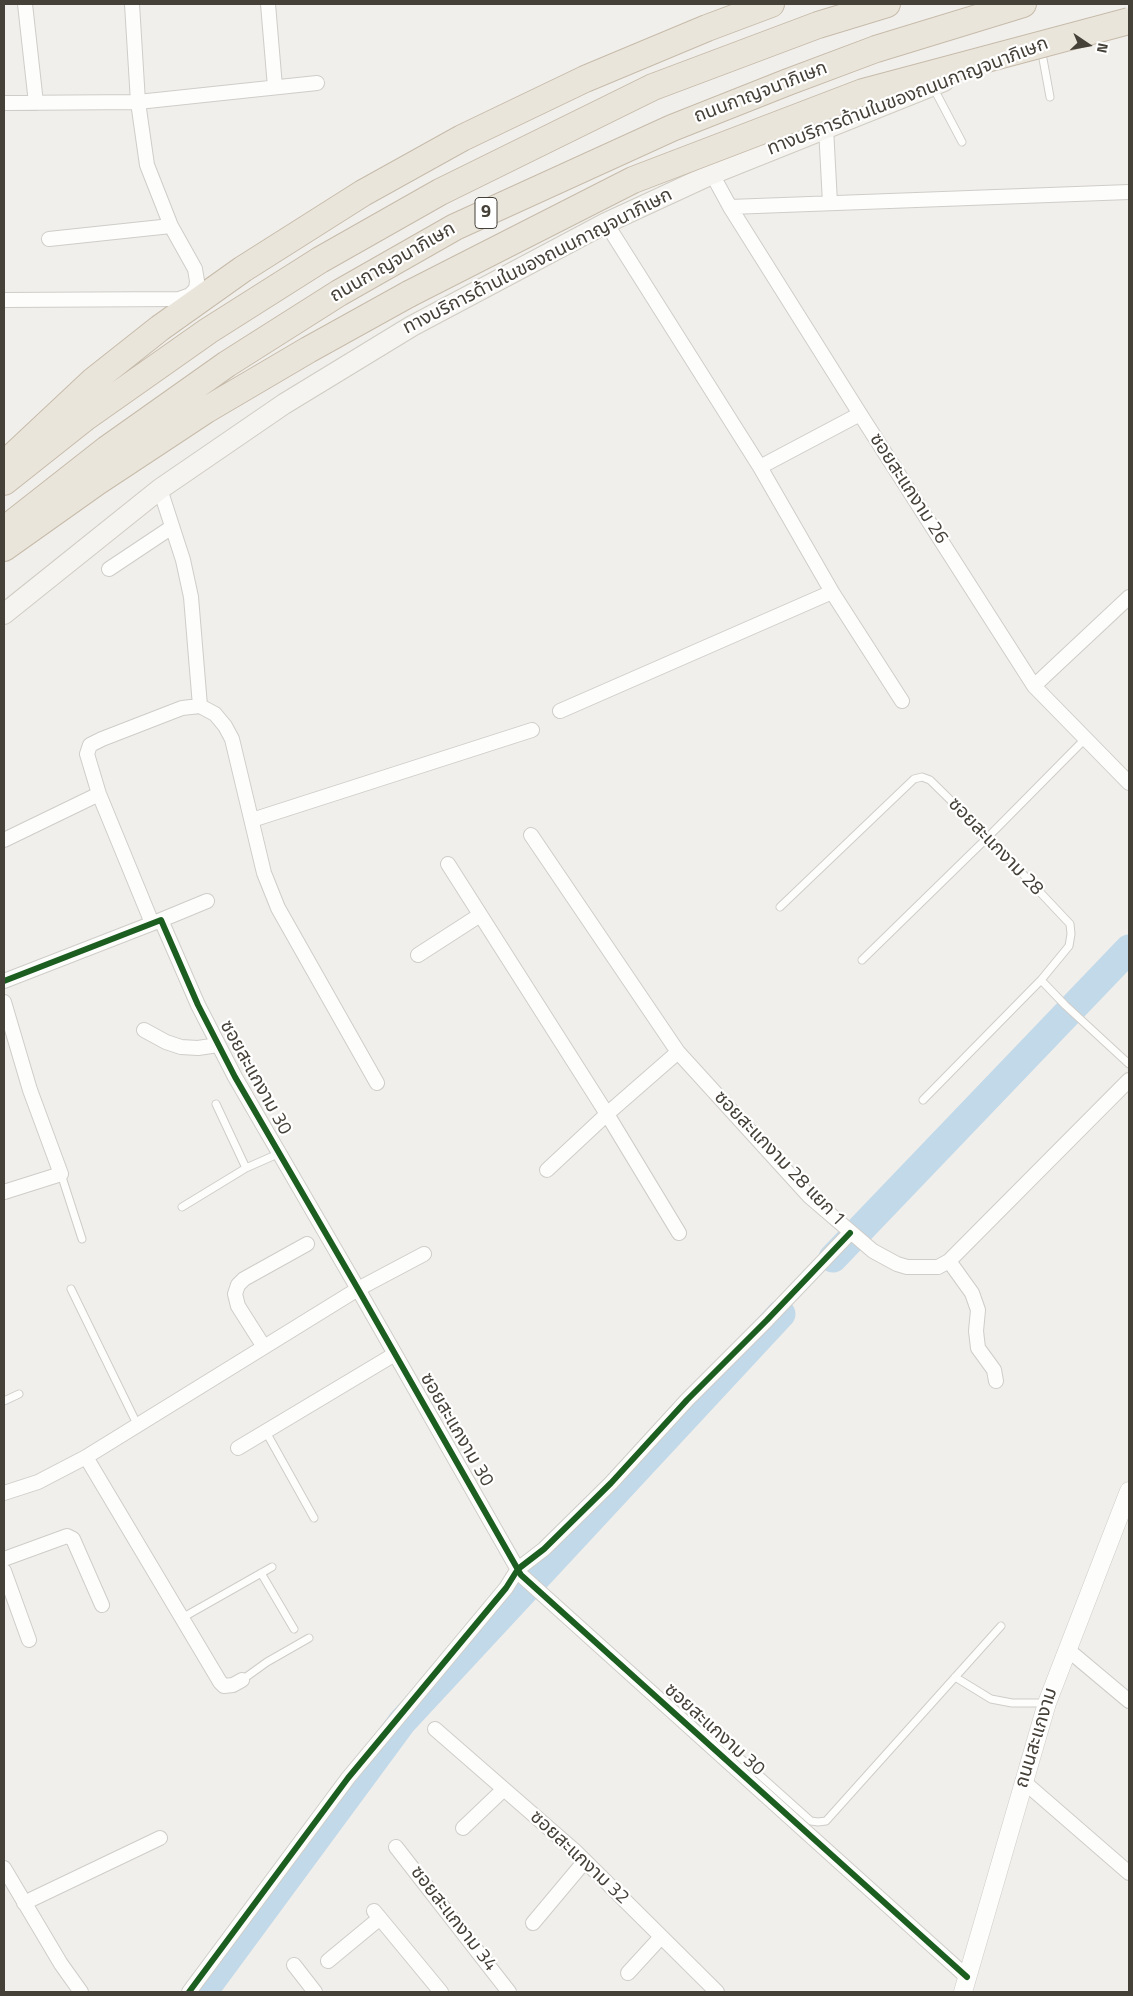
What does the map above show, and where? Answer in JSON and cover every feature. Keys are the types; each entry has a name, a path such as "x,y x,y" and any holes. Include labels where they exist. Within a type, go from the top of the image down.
{"highway":[{"path":"4,466 86,387 160,328 242,268 332,211 462,138 521,109 643,54 771,4"},
{"name":"ถนนกาญจนาภิเษก","path":"4,482 94,412 208,331 320,260 440,192 653,87 818,25 887,4"},
{"name":"ถนนกาญจนาภิเษก","path":"4,530 107,449 227,364 339,293 455,227 672,128 788,82 876,49 1024,4"},
{"path":"4,548 154,443 266,374 409,294 634,180 863,92 1129,21"}],"main road":[{"name":"ทางบริการด้านในของถนนกาญจนาภิเษก","path":"4,614 160,489 284,404 412,326 606,223 712,174 932,85 1129,14"}],"street":[{"path":"25,4 36,103"},
{"path":"4,300 179,299 190,295 196,288 198,281 195,270 171,226 147,165 138,102 132,4"},
{"path":"268,4 275,87"},
{"path":"4,103 138,102 317,84"},
{"path":"826,128 830,203"},
{"name":"ซอยสะแกงาม 26","path":"712,174 730,207 860,414 1034,686 1129,783"},
{"path":"730,207 1129,192"},
{"path":"606,223 760,467 832,592 902,702"},
{"path":"49,240 171,226"},
{"path":"760,467 860,414"},
{"path":"160,489 191,597 200,706 215,714 225,726 232,739 264,873 278,908 377,1083"},
{"path":"109,569 172,527"},
{"path":"560,711 832,592"},
{"path":"1034,686 1129,596"},
{"name":"ซอยสะแกงาม 30","path":"200,706 182,708 90,745 87,754 99,794 157,922 235,1077 519,1572 548,1601 965,1985"},
{"path":"252,820 532,730"},
{"path":"4,840 99,794"},
{"name":"ซอยสะแกงาม 28 แยก 1","path":"531,835 678,1052 810,1196 873,1252 897,1264 938,1267 949,1261"},
{"path":"448,864 607,1114 680,1233"},
{"path":"4,981 206,901"},
{"path":"418,955 480,915"},
{"path":"4,1002 30,1090 60,1174 4,1192"},
{"path":"144,1030 166,1042 180,1046 198,1048 218,1045"},
{"path":"547,1170 678,1052"},
{"path":"996,1381 994,1370 978,1348 976,1331 978,1310 972,1293 949,1261 1129,1080"},
{"path":"189,1992 348,1778 519,1572 611,1483 687,1400 852,1234"},
{"path":"264,1347 238,1306 235,1294 238,1285 244,1279 307,1244"},
{"path":"4,1493 38,1482 86,1456 358,1289 424,1254"},
{"path":"238,1448 395,1354"},
{"path":"86,1456 224,1686 233,1685 242,1680"},
{"name":"ถนนสะแกงาม","path":"965,1985 1047,1703 1067,1649 1125,1517 1129,1491"},
{"path":"4,1558 68,1536 73,1539 102,1605"},
{"path":"4,1571 30,1640"},
{"path":"1067,1649 1129,1701"},
{"name":"ซอยสะแกงาม 32","path":"435,1728 585,1861 661,1937 710,1990"},
{"path":"1023,1781 1129,1873"},
{"path":"463,1828 504,1789"},
{"path":"24,1903 160,1838"},
{"name":"ซอยสะแกงาม 34","path":"396,1847 509,1992"},
{"path":"533,1923 585,1861"},
{"path":"4,1868 61,1964 80,1992"},
{"path":"328,1961 377,1914 441,1992"},
{"path":"628,1973 661,1937"},
{"path":"294,1965 316,1992"}],"lane":[{"path":"1040,45 1050,97"},
{"path":"932,85 962,142"},
{"path":"862,960 1086,738"},
{"name":"ซอยสะแกงาม 28","path":"780,907 914,779 922,777 930,780 988,837 1070,924 1069,946 1041,980 922,1100"},
{"path":"1041,980 1088,1027 1129,1064"},
{"path":"216,1104 246,1168"},
{"path":"182,1207 246,1168 280,1153"},
{"path":"60,1174 82,1239"},
{"path":"71,1289 137,1424"},
{"path":"4,1401 19,1394"},
{"path":"266,1432 314,1518"},
{"path":"182,1618 272,1567"},
{"path":"261,1573 294,1629"},
{"path":"707,1728 811,1820 818,1822 826,1820 1002,1626"},
{"path":"242,1680 267,1662 309,1638"},
{"path":"955,1677 991,1699 1012,1703 1047,1703"}],"waterway":[{"path":"833,1258 1129,949"},
{"path":"203,1992 402,1722 781,1314"}],"cycle path":[{"path":"4,981 161,920 198,1005 235,1077 521,1575 967,1977"},
{"path":"189,1992 348,1778 506,1588 518,1569 544,1549 611,1483 687,1400 850,1233"}]}
